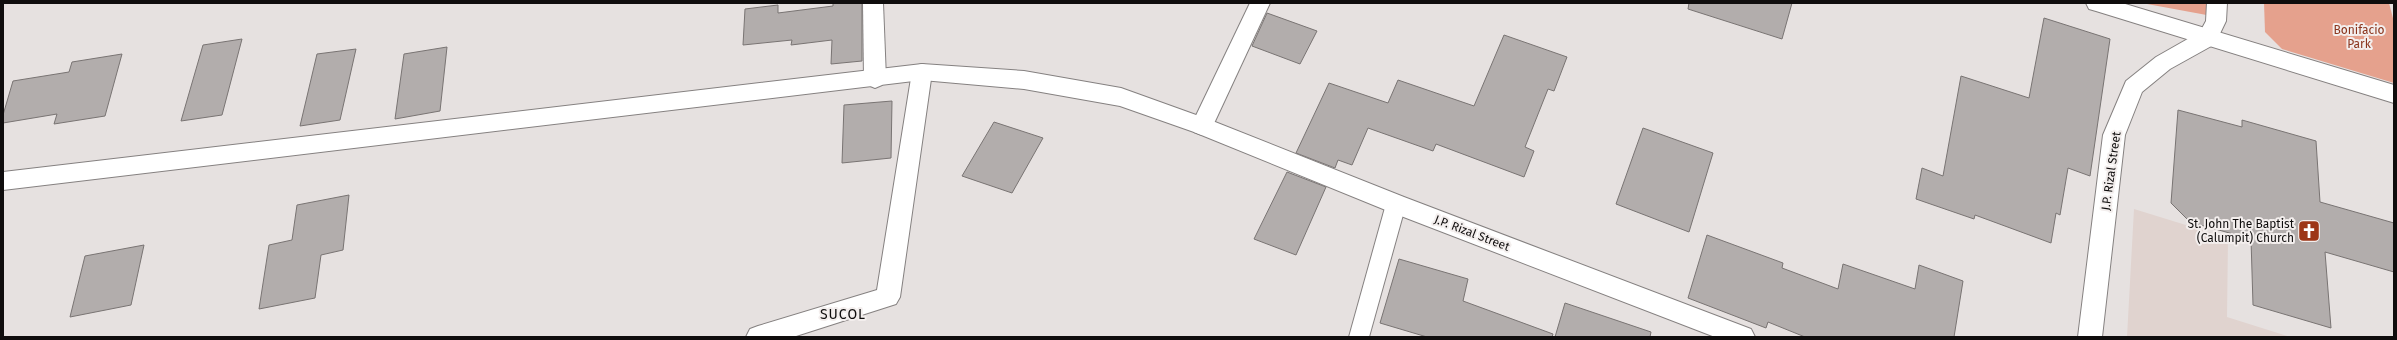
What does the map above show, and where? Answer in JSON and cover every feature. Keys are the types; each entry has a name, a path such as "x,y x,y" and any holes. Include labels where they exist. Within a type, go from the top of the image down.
{"street":[{"path":"874,3 875,79"},
{"path":"1202,126 1260,3"},
{"path":"2096,3 2394,94"},
{"path":"2208,38 2216,21 2217,3"},
{"name":"J.P. Rizal Street","path":"2090,337 2114,134 2133,87 2164,63 2208,38"},
{"path":"758,337 888,297 922,72"},
{"name":"J.P. Rizal Street","path":"3,181 875,79 922,72 1024,80 1121,97 1202,126 1396,204 1743,337"}],"lane":[{"path":"1360,337 1396,204"}],"shaded area":[{"path":"2134,209 2228,238 2227,317 2290,337 2127,337"}],"green space":[{"path":"2147,3 2212,3 2212,16 2147,4"},
{"name":"Bonifacio Park","path":"2264,3 2389,3 2394,22 2394,83 2282,49 2265,32"}],"building":[{"path":"833,3 862,3 862,61 831,64 832,40 791,45 792,40 743,45 745,9 778,5 778,13 833,6"},
{"path":"1689,3 1792,3 1782,39 1688,9"},
{"path":"1267,13 1317,31 1300,64 1252,46"},
{"path":"2044,18 2110,39 2090,176 2068,168 2060,215 2056,213 2051,243 1975,215 1974,219 1916,199 1922,168 1943,176 1961,76 2029,98"},
{"path":"1504,35 1567,57 1554,91 1548,89 1525,147 1534,151 1524,177 1436,144 1433,151 1368,128 1352,165 1338,160 1335,168 1296,153 1329,83 1388,103 1398,80 1474,106"},
{"path":"242,39 222,115 181,121 203,45"},
{"path":"447,47 440,111 395,119 404,54"},
{"path":"356,49 340,120 300,126 317,54"},
{"path":"122,54 105,116 54,124 57,114 3,123 3,115 13,81 69,72 72,62"},
{"path":"892,101 891,158 842,163 844,105"},
{"name":"St. John The Baptist (Calumpit) Church","path":"2178,110 2242,127 2242,120 2316,141 2320,202 2394,223 2394,272 2325,252 2331,328 2253,305 2251,239 2190,222 2171,203"},
{"path":"994,122 1043,138 1012,193 962,176"},
{"path":"1643,128 1713,153 1689,232 1616,204"},
{"path":"1287,172 1326,187 1296,255 1254,239"},
{"path":"349,195 343,250 321,255 315,298 259,309 269,245 292,240 297,205"},
{"path":"1707,235 1783,263 1782,268 1838,289 1843,264 1915,289 1919,265 1963,281 1954,337 1805,337 1768,322 1766,328 1688,298"},
{"path":"144,245 131,305 70,317 85,256"},
{"path":"1399,259 1468,279 1463,301 1553,334 1552,337 1427,337 1380,323"},
{"path":"1565,303 1651,332 1650,337 1555,337"}],"place":[{"name":"St. John The Baptist (Calumpit) Church","path":"2309,231"}],"district":[{"name":"SUCOL","path":"843,314"}]}
